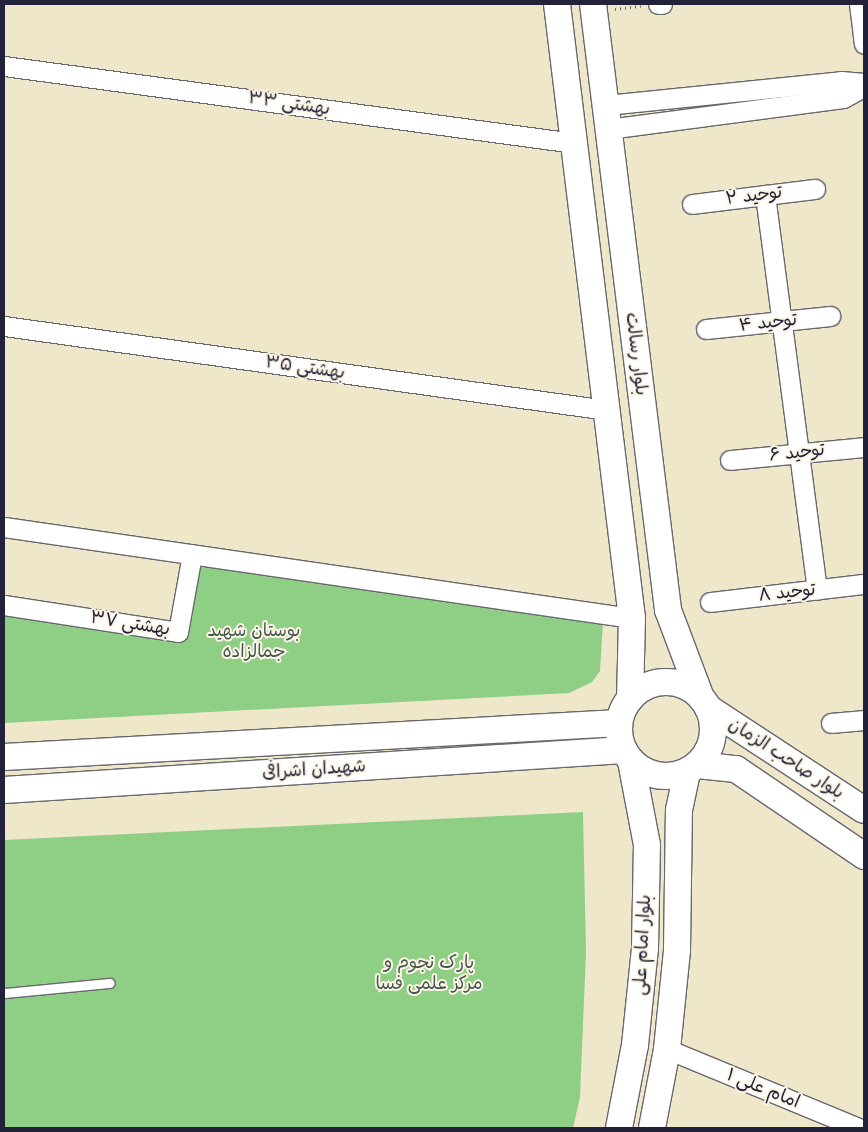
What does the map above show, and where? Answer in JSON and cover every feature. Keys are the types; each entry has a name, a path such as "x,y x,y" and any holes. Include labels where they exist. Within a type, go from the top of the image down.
{"main road":[{"name":"بلوار رسالت","path":"557,4 632,618 630,699"},
{"name":"بلوار رسالت","path":"594,8 668,610 704,703"},
{"path":"617,490 653,487"},
{"path":"669,682 704,703 712,738 692,768 663,776 627,756 619,723 630,699 645,687 669,682"},
{"name":"بلوار صاحب الزمان","path":"704,703 864,810"},
{"name":"شهیدان اشرافی","path":"4,757 619,723"},
{"name":"شهیدان اشرافی","path":"4,790 627,756"},
{"name":"بلوار امام علی","path":"619,1128 635,1045 645,948 647,845 627,756"},
{"name":"بلوار صاحب الزمان","path":"692,768 736,769 864,856"},
{"name":"بلوار امام علی","path":"652,1128 667,1049 677,950 680,810 692,768"}],"street":[{"path":"859,4 864,44"},
{"name":"بهشتی ۳۳","path":"4,66 574,143"},
{"path":"607,117 843,98 864,85"},
{"name":"توحید ۲","path":"692,204 815,189"},
{"path":"765,195 817,590"},
{"name":"توحید ۴","path":"706,329 830,316"},
{"name":"بهشتی ۳۵","path":"4,326 607,410"},
{"name":"توحید ۶","path":"730,460 864,447"},
{"path":"4,527 632,618"},
{"name":"بهشتی ۳۷","path":"4,605 178,632 192,554"},
{"name":"توحید ۸","path":"710,602 864,584"},
{"path":"831,723 864,720"},
{"name":"امام علی ۱","path":"667,1049 859,1128"}],"lane":[{"path":"4,993 110,983"}],"path":[{"path":"594,8 658,4"}],"green space":[{"name":"بوستان شهید جمالزاده","path":"197,566 603,623 600,671 592,682 569,693 4,723 4,615 182,643"},
{"name":"پارک نجوم و مرکز علمی فسا","path":"583,812 586,952 580,1097 573,1128 4,1128 4,840"}]}
